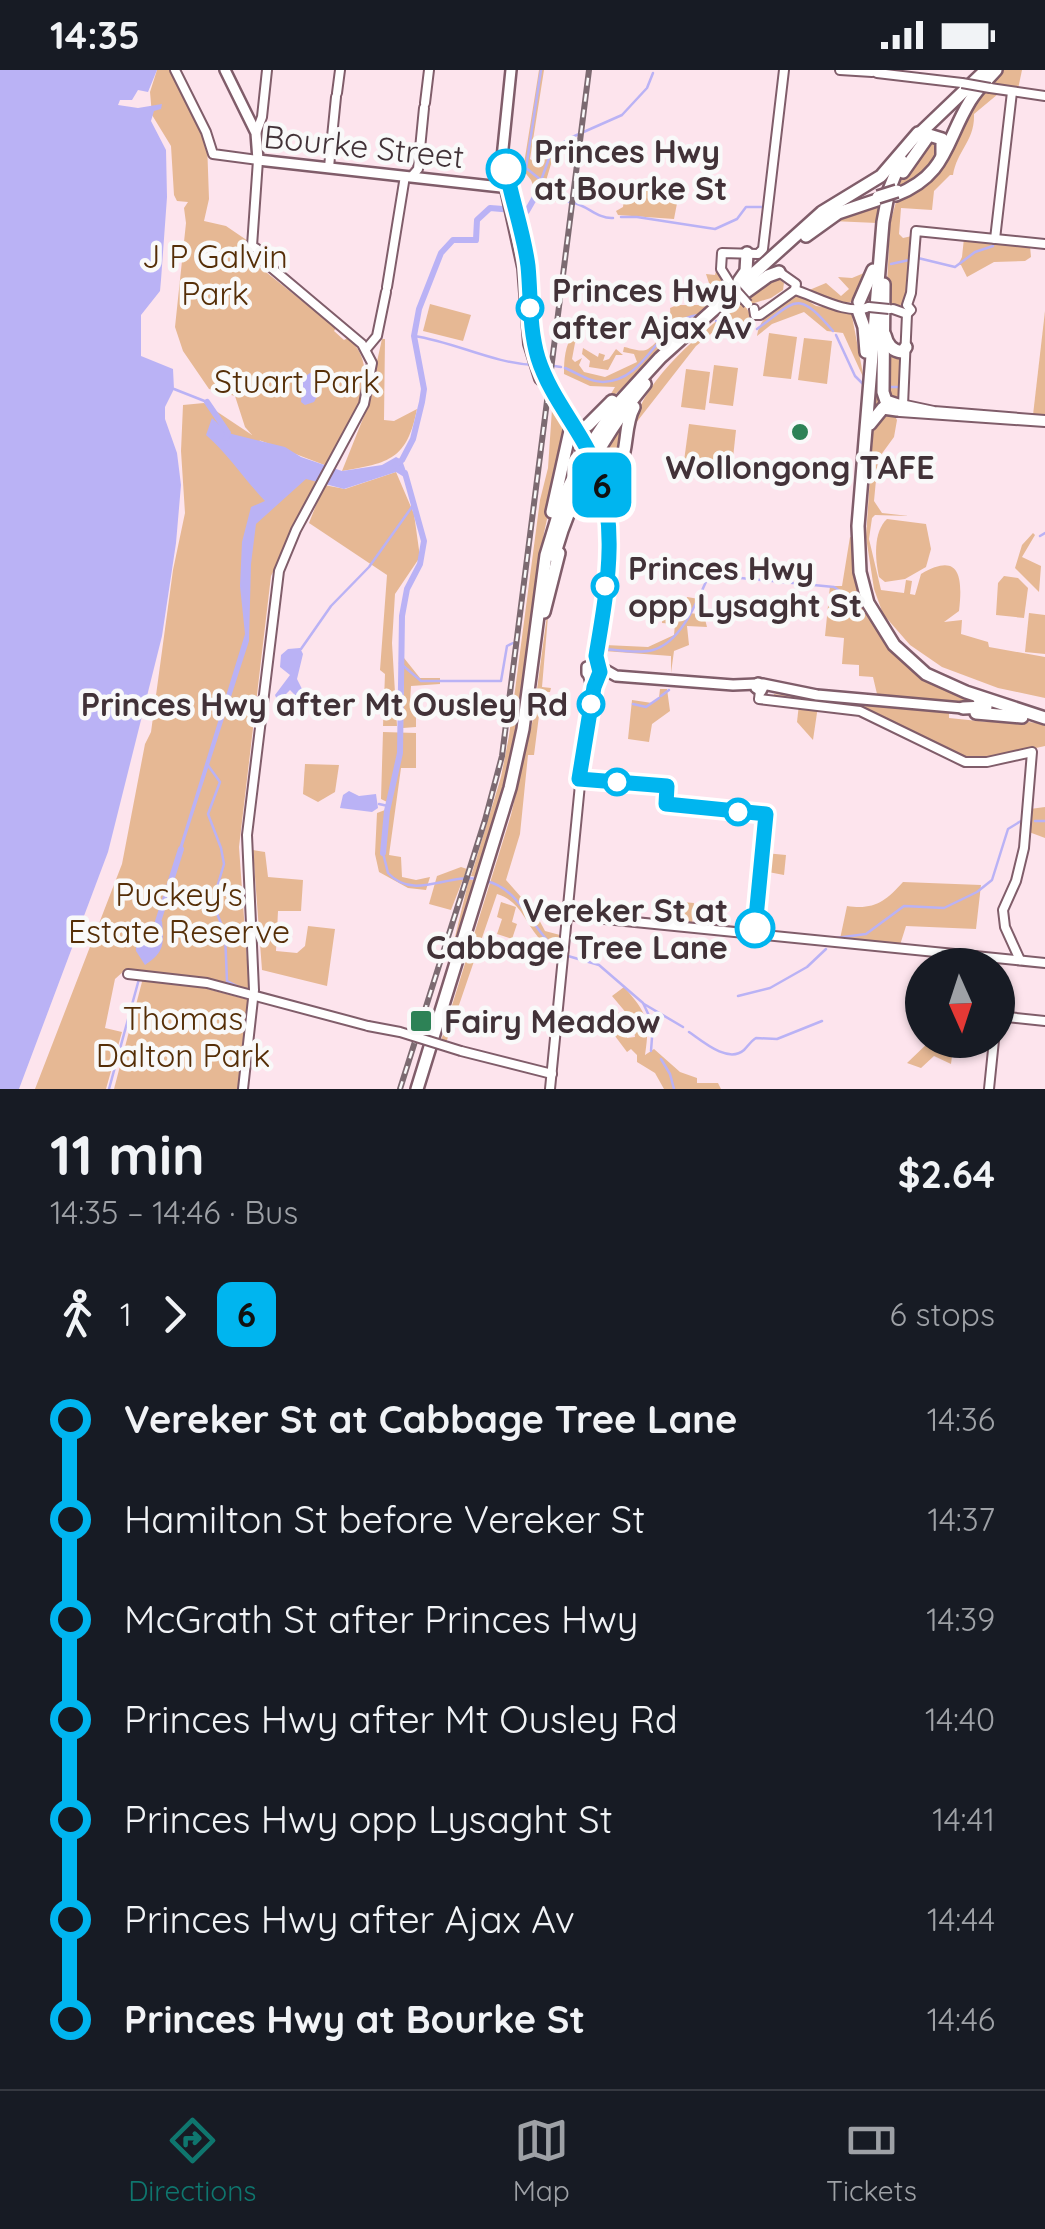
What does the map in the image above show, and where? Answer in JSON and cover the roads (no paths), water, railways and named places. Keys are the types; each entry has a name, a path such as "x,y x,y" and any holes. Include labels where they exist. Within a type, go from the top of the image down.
{"highway":[{"path":"775,263 822,212 881,176 918,133 986,70"},
{"path":"539,618 545,544 564,460 578,434 660,358 830,214 918,184 950,148 971,99 995,70"},
{"path":"963,710 985,708 987,704 926,674 886,636 868,603 860,572 858,526 888,196 928,130 995,70"},
{"path":"869,418 865,338 858,306 874,267 894,175 918,133"},
{"path":"930,135 940,137 944,149 936,164 922,178 888,196 923,140 930,135"},
{"path":"883,222 862,530 869,590 883,622 904,650 934,673 1043,715"},
{"path":"539,618 555,552 578,490 618,419 654,373 714,313 745,274 748,253"},
{"path":"883,271 883,395 888,402 901,405"},
{"path":"884,331 893,348 901,352 906,347"},
{"path":"419,1089 489,870 510,788 523,729 551,538 572,480 606,420 660,358"},
{"path":"539,618 558,556 596,484 615,475 622,464 626,424 654,373"},
{"path":"869,418 883,408 901,405"},
{"path":"926,674 995,702 1043,715"},
{"path":"963,710 987,709 995,702"},
{"path":"963,710 1043,715"}],"main road":[{"name":"Bourke Street","path":"175,70 213,154 508,188"},
{"path":"225,70 256,133 254,250 367,348 372,363 364,404 286,550 276,592 247,834 254,996 243,1089"},
{"path":"256,133 262,117 267,70"},
{"path":"329,167 340,70"},
{"path":"367,348 377,336 414,175 428,70"},
{"path":"511,70 503,160 522,250 538,368 554,405 578,434"},
{"path":"775,263 784,70"},
{"path":"840,70 875,71 1045,96"},
{"path":"995,239 1012,92"},
{"path":"250,120 258,122 262,117"},
{"path":"1045,244 916,232 911,293 901,309 906,347 901,405 1045,421"},
{"path":"795,287 778,304 755,308 721,269 722,253 748,253 775,263 795,287 821,302 901,309"},
{"path":"538,368 578,434 596,484 603,534 595,671 583,745 550,1089"},
{"path":"595,671 963,710"},
{"path":"760,690 860,712 965,762 988,762 1032,752 1024,848 1016,881 1003,910 1005,927 1020,960"},
{"path":"565,916 905,953"},
{"path":"1015,960 1045,963"},
{"path":"128,974 201,982 552,1074"},
{"path":"1015,1018 1045,1021"},
{"path":"989,1089 992,1058"}],"waterway":[{"path":"541,70 526,168 541,180"},
{"path":"569,202 543,195 535,197 552,150 622,115 647,88 653,73"},
{"path":"396,465 413,439 422,402 424,389 414,336 419,309 441,253 453,240 476,240 477,220 490,208 527,211 535,197"},
{"path":"574,203 613,218"},
{"path":"621,217 715,229 737,219 746,207 764,207"},
{"path":"918,258 955,267 975,252 993,246"},
{"path":"891,264 909,260"},
{"path":"757,329 796,303 812,309 833,331"},
{"path":"565,368 598,382 619,379 632,372 673,327 699,315"},
{"path":"716,321 750,328"},
{"path":"836,335 855,376 864,385"},
{"path":"414,336 534,365"},
{"path":"547,365 561,367"},
{"path":"886,387 899,387"},
{"path":"174,389 207,402"},
{"path":"207,402 228,433 226,438"},
{"path":"383,853 387,811 400,753 402,616 424,541 405,473"},
{"path":"301,649 331,606 369,567 414,504"},
{"path":"1040,536 1045,533"},
{"path":"605,649 641,652 663,645 681,629 709,575 834,587 864,608"},
{"path":"400,663 421,681 501,681 507,646 513,643"},
{"path":"661,696 669,690"},
{"path":"633,704 646,707 659,698"},
{"path":"207,764 220,782 208,814 224,864 215,894 225,933 227,981 239,987"},
{"path":"379,804 388,806"},
{"path":"836,938 866,934 904,906 944,908 977,892 992,880 1008,829 1021,821"},
{"path":"1035,821 1045,821"},
{"path":"156,928 181,849"},
{"path":"383,853 388,873 409,885 478,879"},
{"path":"486,881 509,893 561,952"},
{"path":"738,996 770,988 807,967 826,949"},
{"path":"568,956 599,965 643,1003 653,1024 651,1051"},
{"path":"109,1089 139,979"},
{"path":"644,1004 683,1027"},
{"path":"242,1063 247,1021"},
{"path":"689,1032 715,1050 738,1054 756,1038 777,1039 822,1021"},
{"path":"661,1059 674,1089"}],"railway":[{"path":"400,1089 502,756 589,70"}],"place":[{"name":"Princes Hwy at Bourke St","path":"506,169"},
{"name":"Princes Hwy after Ajax Av","path":"530,308"},
{"name":"Wollongong TAFE","path":"800,432"},
{"name":"Princes Hwy opp Lysaght St","path":"605,586"},
{"name":"Princes Hwy after Mt Ousley Rd","path":"591,704"},
{"name":"Vereker St at Cabbage Tree Lane","path":"755,928"},
{"name":"Fairy Meadow","path":"421,1021"}],"park label":[{"name":"J P Galvin Park","path":"215,274"},
{"name":"Stuart Park","path":"297,381"},
{"name":"Puckey's Estate Reserve","path":"179,912"},
{"name":"Thomas Dalton Park","path":"183,1036"}]}
